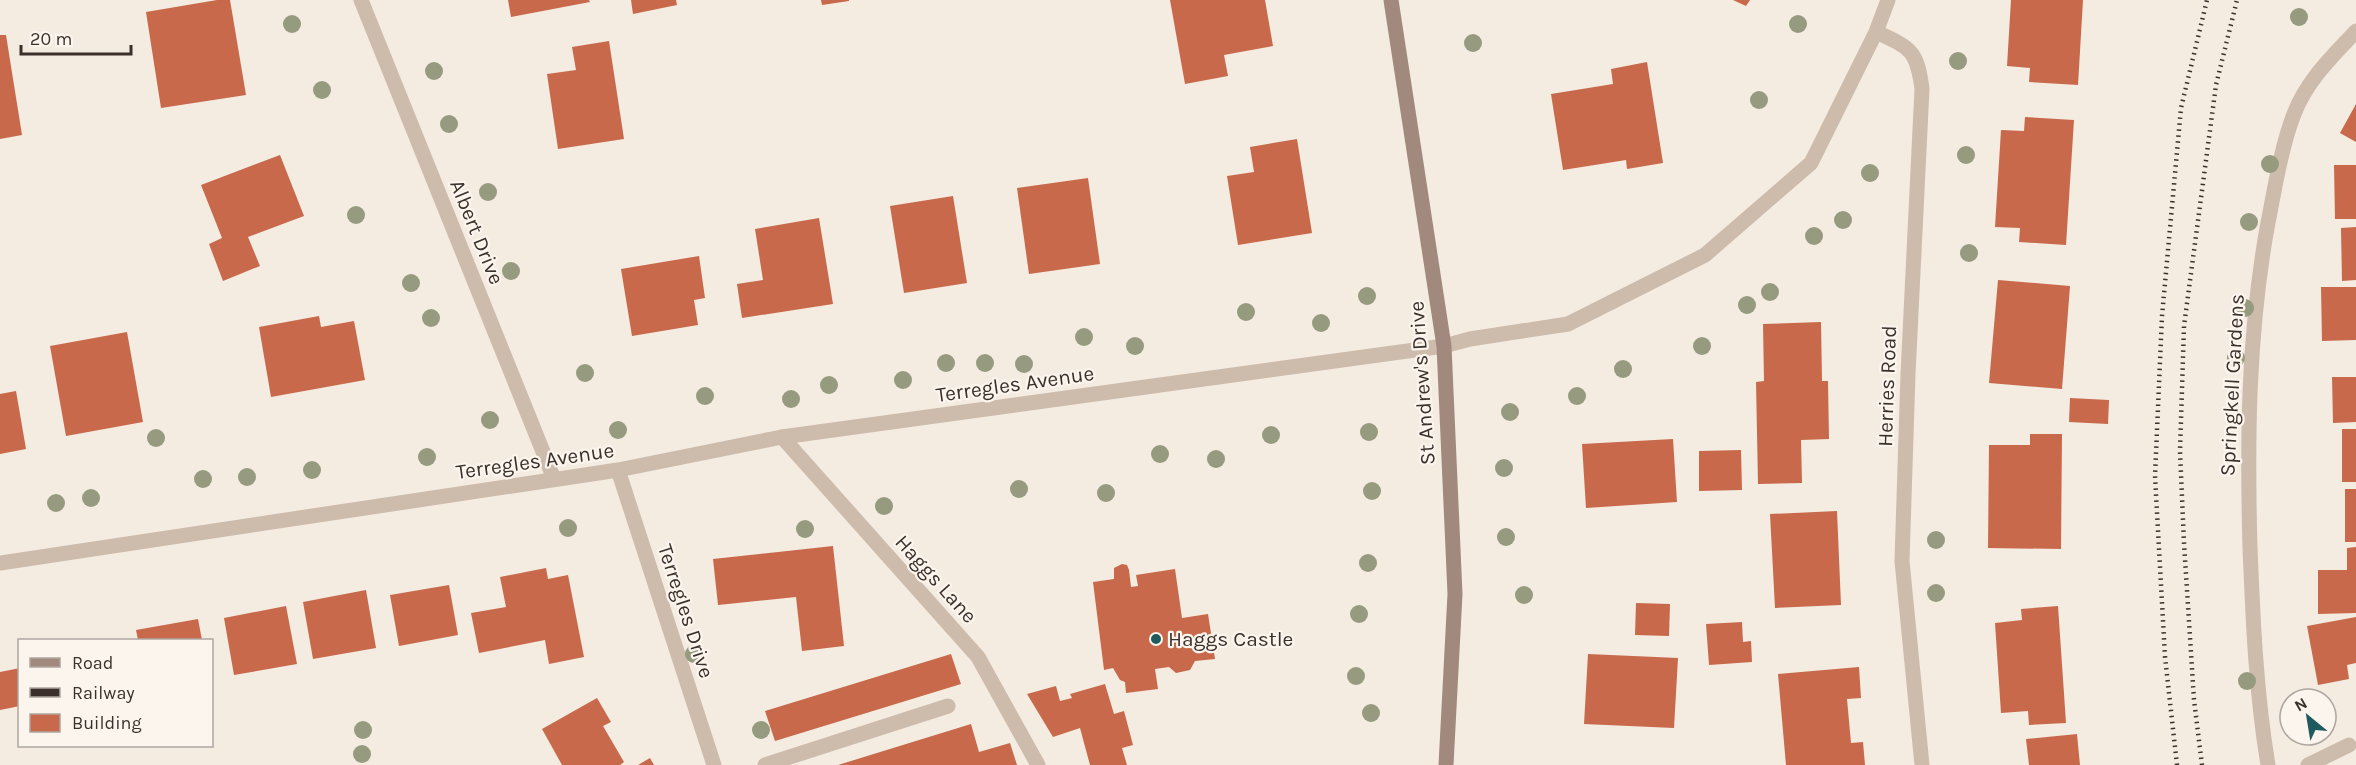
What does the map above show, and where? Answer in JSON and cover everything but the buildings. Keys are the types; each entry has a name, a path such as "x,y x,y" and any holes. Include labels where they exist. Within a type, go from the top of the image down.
{"street":[{"name":"Albert Drive","path":"361,0 554,479"},
{"name":"St Andrew's Drive","path":"1391,0 1444,346 1455,594 1446,765"},
{"name":"Terregles Avenue","path":"0,563 618,470 782,437 1444,346 1470,339 1568,324 1705,255 1811,163 1876,32 1888,0"},
{"name":"Springkell Gardens","path":"2268,765 2254,643 2247,456 2250,362 2257,284 2275,186 2294,113 2315,75 2356,31"},
{"name":"Herries Road","path":"1876,32 1906,46 1918,63 1922,89 1908,374 1902,561 1922,765"},
{"name":"Haggs Lane","path":"782,437 978,657 1038,765"},
{"name":"Terregles Drive","path":"618,470 714,765"},
{"path":"765,765 948,706"},
{"path":"2308,765 2349,745"}],"railway":[{"path":"2177,765 2165,657 2155,476 2162,316 2181,108 2207,0"},
{"path":"2202,765 2194,700 2180,451 2184,326 2216,85 2237,0"}],"place":[{"name":"Haggs Castle","path":"1156,639"}]}
